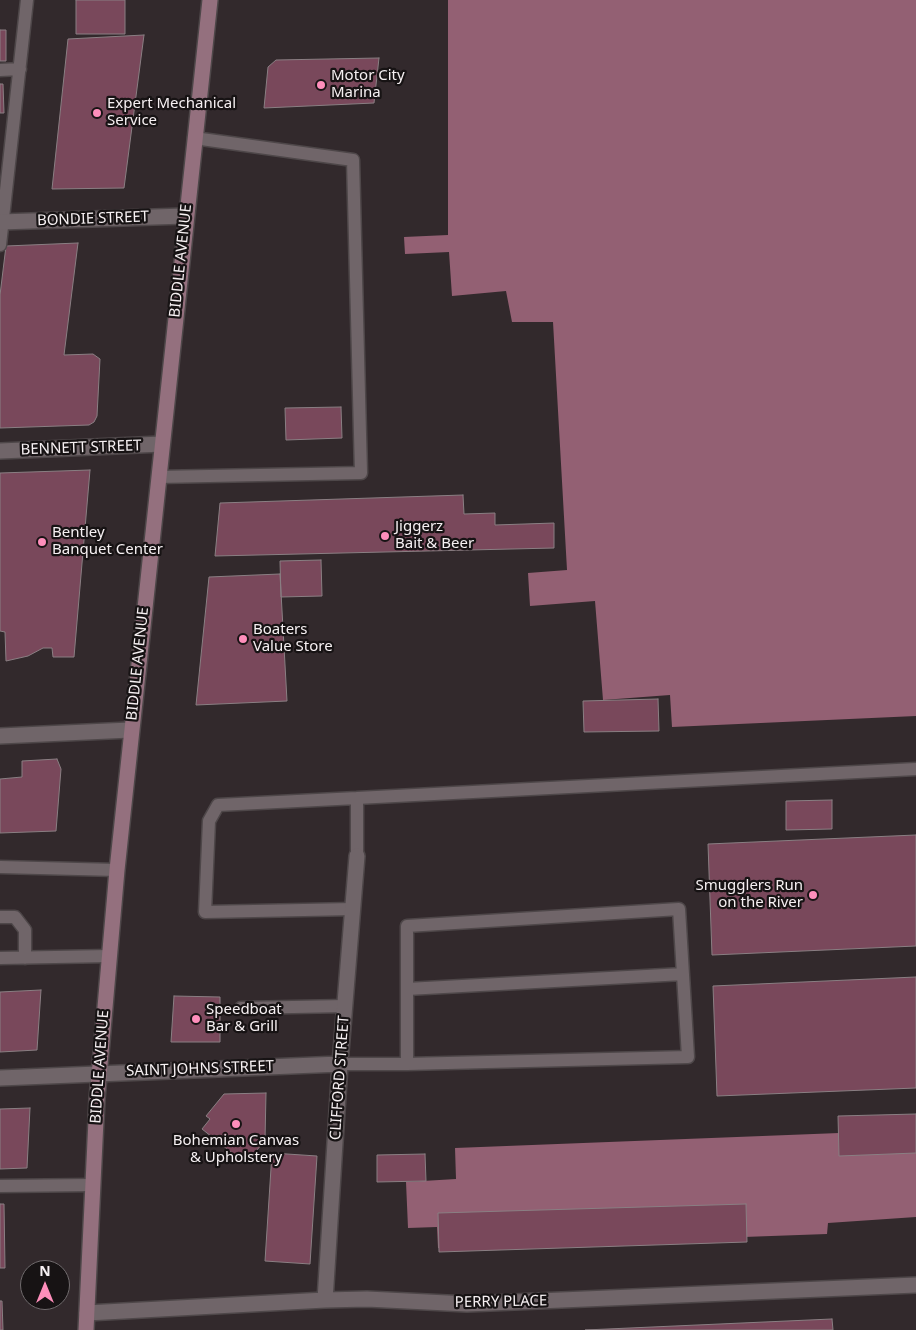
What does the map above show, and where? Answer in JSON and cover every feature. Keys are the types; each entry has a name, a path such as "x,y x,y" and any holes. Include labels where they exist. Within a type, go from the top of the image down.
{"main road":[{"name":"BIDDLE AVENUE","path":"86,1330 99,1074 130,730 210,0"}],"street":[{"name":"BONDIE STREET","path":"1,222 185,216"},
{"name":"BENNETT STREET","path":"0,451 162,444"},
{"path":"0,736 130,730"},
{"name":"CLIFFORD STREET","path":"325,1300 340,1064 357,856"},
{"name":"SAINT JOHNS STREET","path":"0,1078 340,1064"},
{"name":"PERRY PLACE","path":"87,1313 325,1300 367,1299 467,1304 916,1285"}],"lane":[{"path":"0,245 1,222 27,0"},
{"path":"0,70 20,69"},
{"path":"158,476 361,472 353,160 194,138"},
{"path":"353,909 204,912 209,822 218,805 916,769"},
{"path":"357,798 357,856"},
{"path":"0,867 117,870"},
{"path":"340,1064 407,1064 688,1056 679,909 407,926 407,1064"},
{"path":"0,917 15,917 25,930 25,958"},
{"path":"0,958 109,956"},
{"path":"407,989 683,974"},
{"path":"240,1008 345,1006"},
{"path":"0,1186 92,1185"}],"shaded area":[{"path":"448,0 916,0 916,716 672,727 670,695 603,700 595,601 530,606 528,573 567,570 553,322 512,322 506,291 452,296 449,252 405,254 404,237 448,235"},
{"path":"916,1130 916,1217 828,1223 827,1234 438,1248 437,1227 408,1228 406,1182 456,1179 455,1148"}],"building":[{"path":"76,0 125,0 125,34 76,34"},
{"path":"0,30 6,30 6,61 0,61"},
{"name":"Expert Mechanical Service","path":"144,35 124,188 52,189 68,39"},
{"name":"Motor City Marina","path":"379,58 374,103 264,108 268,67 276,60"},
{"path":"0,84 3,84 4,113 0,113"},
{"path":"78,243 64,355 93,354 100,359 97,416 94,422 89,425 0,428 0,295 6,246"},
{"path":"341,407 342,438 286,440 285,408"},
{"name":"Bentley Banquet Center","path":"90,470 74,657 53,657 52,648 43,648 28,656 6,661 5,632 0,631 0,473"},
{"name":"Jiggerz Bait & Beer","path":"463,495 464,514 495,513 495,525 554,523 554,548 215,556 220,503"},
{"path":"321,560 322,596 281,597 280,561"},
{"name":"Boaters Value Store","path":"280,574 287,701 196,705 209,577"},
{"path":"658,699 659,731 584,732 583,701"},
{"path":"57,759 61,769 56,831 0,833 0,779 22,777 22,761"},
{"path":"832,800 832,829 786,830 786,801"},
{"name":"Smugglers Run on the River","path":"916,835 916,946 712,955 708,844"},
{"path":"916,977 916,1088 717,1096 713,986"},
{"path":"41,990 37,1050 0,1052 0,992"},
{"name":"Speedboat Bar & Grill","path":"174,996 220,997 220,1042 171,1042"},
{"name":"Bohemian Canvas & Upholstery","path":"266,1093 265,1140 246,1164 202,1129 210,1119 206,1116 224,1094"},
{"path":"30,1108 27,1168 0,1169 0,1109"},
{"path":"916,1114 916,1153 839,1156 838,1116"},
{"path":"272,1153 317,1156 310,1264 265,1261"},
{"path":"425,1154 426,1181 377,1182 377,1155"},
{"path":"0,1204 4,1204 5,1268 0,1268"},
{"path":"746,1204 747,1242 439,1252 438,1213"},
{"path":"0,1301 2,1301 3,1330 0,1330"},
{"path":"832,1319 833,1330 585,1330"}],"place":[{"name":"Motor City Marina","path":"321,85"},
{"name":"Expert Mechanical Service","path":"97,113"},
{"name":"Jiggerz Bait & Beer","path":"385,536"},
{"name":"Bentley Banquet Center","path":"42,542"},
{"name":"Boaters Value Store","path":"243,639"},
{"name":"Smugglers Run on the River","path":"813,895"},
{"name":"Speedboat Bar & Grill","path":"196,1019"},
{"name":"Bohemian Canvas & Upholstery","path":"236,1124"}]}
